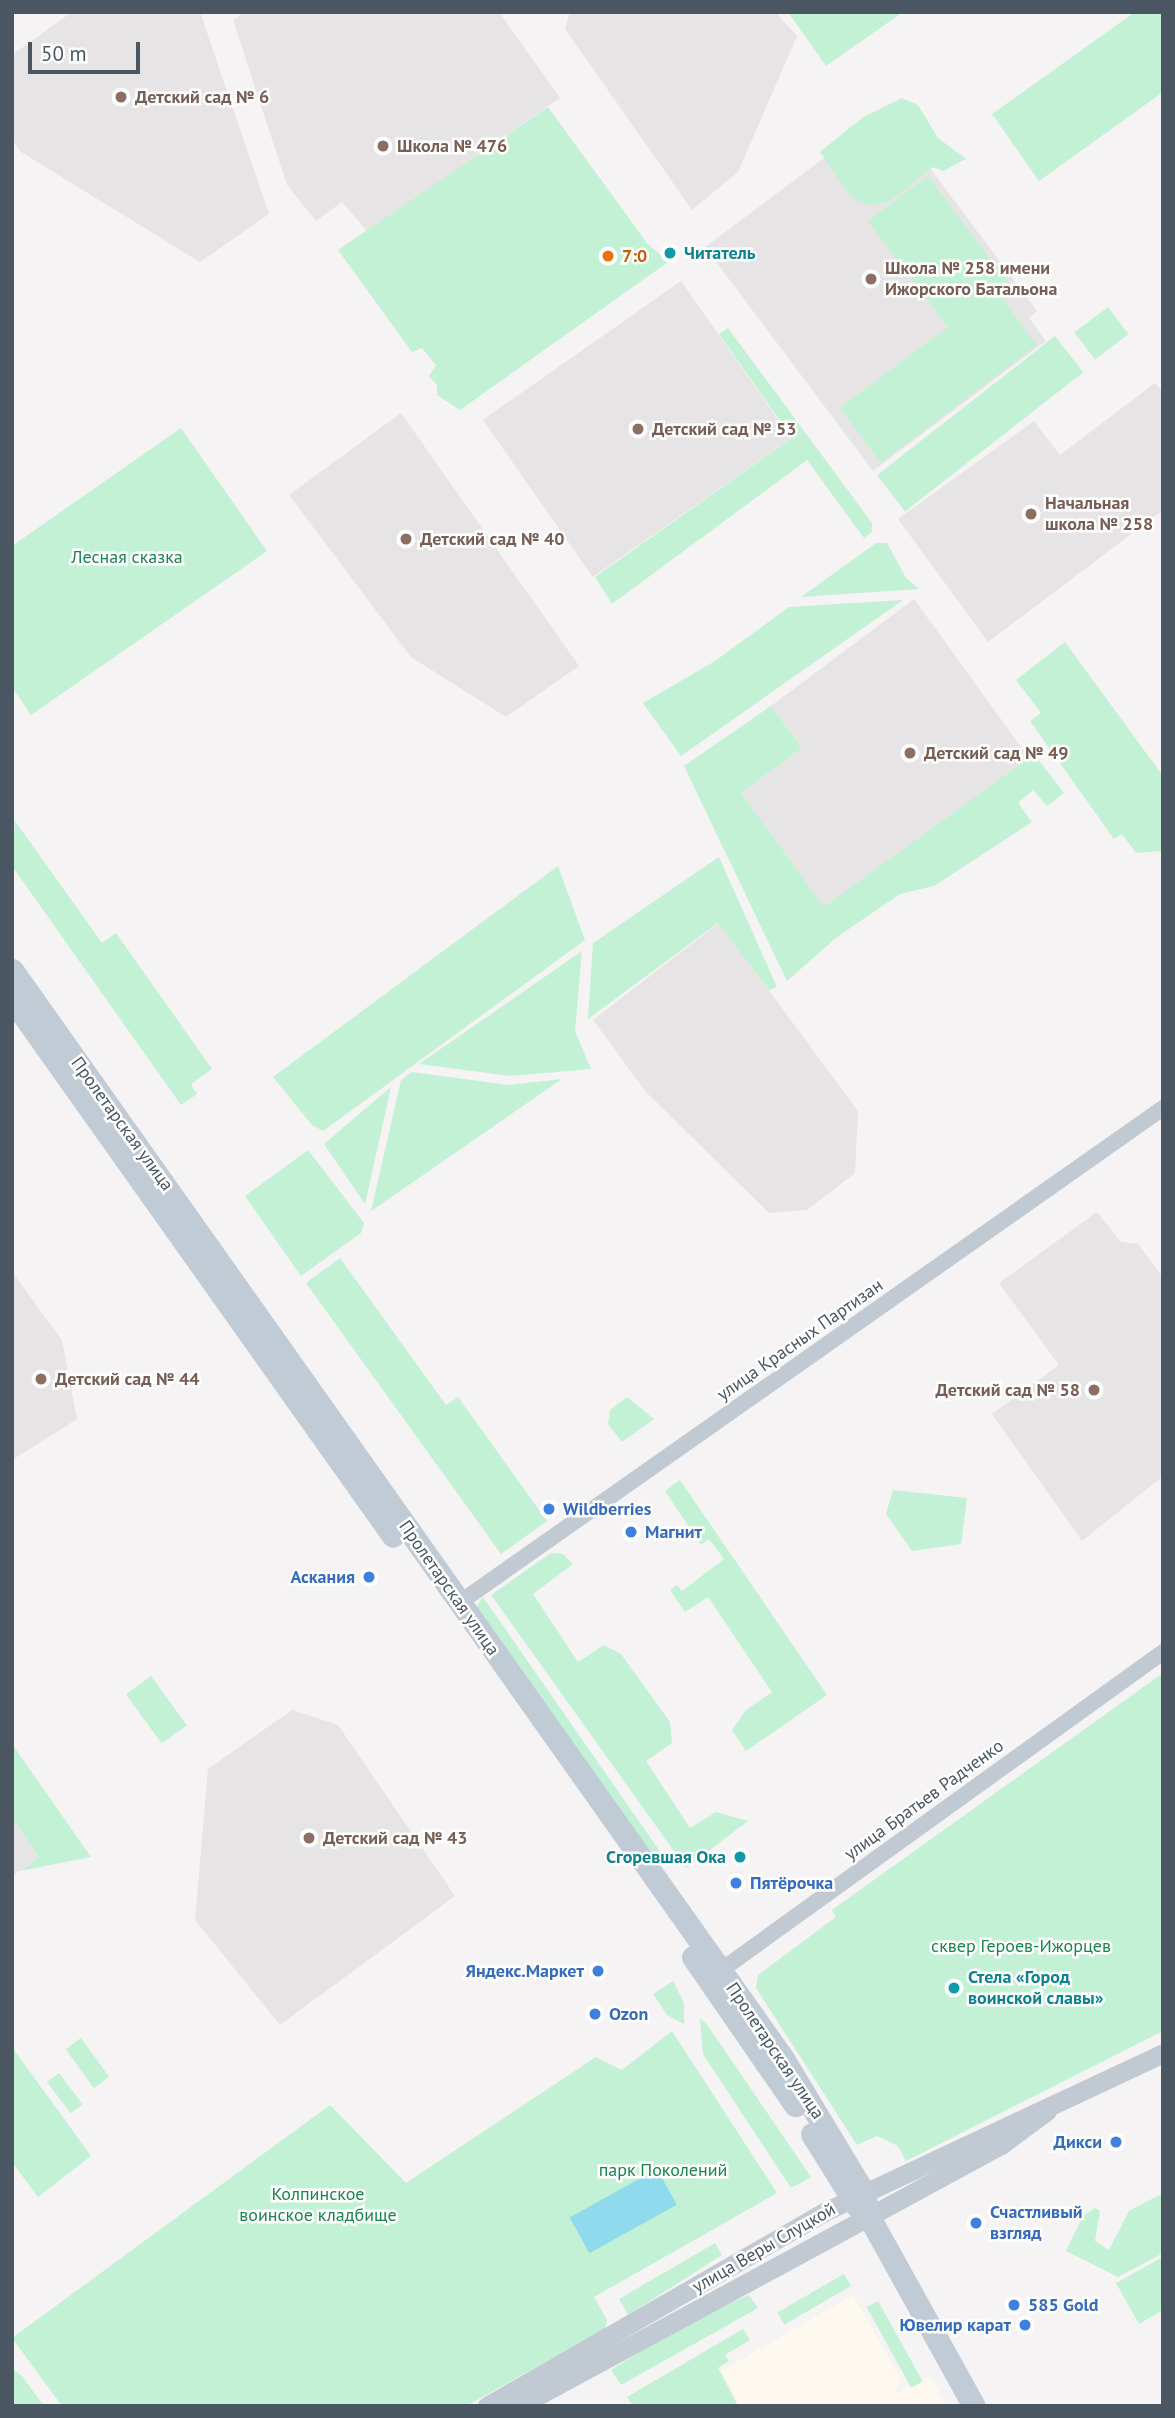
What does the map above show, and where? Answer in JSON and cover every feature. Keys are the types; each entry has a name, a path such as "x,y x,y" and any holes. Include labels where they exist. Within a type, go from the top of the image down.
{"main road":[{"name":"Пролетарская улица","path":"14,983 459,1603 715,1975 789,2096 861,2203 974,2406"},
{"name":"Пролетарская улица","path":"14,983 715,1975"}],"street":[{"name":"улица Красных Партизан","path":"459,1603 1163,1108"},
{"name":"улица Братьев Радченко","path":"715,1975 1163,1652"},
{"name":"улица Веры Слуцкой","path":"487,2406 1020,2116 1050,2109 1163,2053"},
{"name":"улица Веры Слуцкой","path":"519,2406 861,2203"}],"shaded area":[{"name":"Детский сад № 6","path":"72,12 200,12 269,214 200,262 21,152 12,139 12,55"},
{"name":"Школа № 476","path":"244,12 499,12 560,98 367,231 342,202 316,221 287,185 233,20"},
{"path":"570,12 775,12 797,36 738,172 692,210 565,29"},
{"name":"Школа № 258 имени Ижорского Батальона","path":"887,111 1037,311 1029,318 1046,341 873,471 705,247"},
{"name":"Детский сад № 53","path":"681,281 791,438 593,577 483,420"},
{"name":"Начальная школа № 258","path":"1155,383 1163,393 1163,510 988,642 898,519 1034,421 1060,455"},
{"name":"Детский сад № 40","path":"401,413 579,666 506,717 411,657 289,495"},
{"name":"Детский сад № 49","path":"914,599 1029,758 824,908 741,793 802,748 771,706"},
{"path":"719,923 858,1111 855,1173 807,1210 769,1213 646,1092 593,1020"},
{"name":"Детский сад № 58","path":"1097,1212 1121,1242 1138,1244 1163,1277 1163,1476 1082,1541 992,1414 1059,1365 999,1283"},
{"name":"Детский сад № 44","path":"12,1272 62,1340 77,1419 12,1460"},
{"name":"Детский сад № 43","path":"292,1710 338,1725 455,1896 280,2025 195,1920 208,1769"},
{"path":"12,1817 39,1857 12,1876"},
{"path":"853,2295 901,2379 893,2396 930,2376 947,2406 729,2406 738,2400 721,2371"}],"green space":[{"path":"788,12 903,12 826,66"},
{"path":"1135,12 1163,12 1163,92 1039,181 992,114"},
{"path":"902,98 918,105 938,138 966,159 943,171 933,167 889,202 872,206 851,197 820,152 862,118"},
{"path":"548,107 647,243 668,262 460,410 437,395 437,385 429,376 436,365 422,348 412,352 338,250"},
{"path":"928,176 1007,281 996,290 1037,345 881,463 840,408 948,327 868,221"},
{"path":"1108,307 1128,334 1095,359 1074,332"},
{"path":"728,328 872,523 872,532 864,538 807,460 612,604 595,577 792,438 719,334"},
{"path":"1055,336 1083,372 905,511 877,475"},
{"name":"Лесная сказка","path":"181,428 267,551 31,715 12,687 12,546"},
{"path":"876,543 887,543 906,578 919,589 801,597"},
{"path":"903,600 681,756 643,703 715,661 789,607"},
{"path":"1065,642 1163,776 1163,851 1136,853 1122,834 1114,839 1030,721 1041,713 1016,680"},
{"path":"771,706 802,748 741,793 824,907 1034,754 1064,793 1047,806 1033,790 1018,803 1032,822 934,886 900,894 837,937 787,981 684,766"},
{"path":"15,821 102,943 116,933 212,1069 191,1084 197,1094 181,1105 12,866"},
{"path":"719,857 777,987 769,990 718,923 588,1019 593,943"},
{"path":"558,866 585,940 323,1131 312,1125 273,1077"},
{"path":"582,951 575,1031 591,1069 510,1076 419,1064"},
{"path":"412,1072 509,1085 562,1079 371,1211 401,1080"},
{"path":"391,1087 365,1204 324,1144"},
{"path":"308,1150 364,1223 361,1233 301,1276 245,1196"},
{"path":"340,1258 446,1405 458,1397 547,1521 501,1554 306,1283"},
{"path":"627,1397 654,1419 622,1442 608,1424 610,1410"},
{"path":"680,1480 827,1695 746,1751 732,1730 746,1710 772,1692 708,1597 685,1612 670,1590 677,1585 682,1591 724,1559 709,1539 701,1545 665,1491"},
{"path":"893,1490 967,1498 961,1544 912,1551 886,1514"},
{"path":"551,1553 563,1554 573,1564 533,1594 578,1662 604,1645 621,1654 670,1722 672,1743 646,1761 690,1828 716,1812 748,1821 686,1868 491,1595"},
{"path":"483,1597 661,1853 653,1858 476,1607"},
{"name":"сквер Героев-Ижорцев","path":"1163,1673 1163,2031 906,2161 898,2146 877,2136 857,2145 756,1988 758,1975 836,1917 832,1910"},
{"path":"151,1676 187,1725 162,1744 126,1694"},
{"path":"12,1744 91,1857 20,1871 39,1857 12,1817"},
{"path":"673,1981 684,2003 684,2024 667,2015 653,1994"},
{"path":"700,2018 811,2177 791,2188 703,2054"},
{"path":"672,2031 777,2193 594,2297 607,2320 605,2329 466,2406 62,2406 12,2338 330,2105 406,2183 596,2057 622,2070"},
{"path":"81,2038 109,2077 94,2088 66,2049"},
{"path":"12,2047 91,2156 38,2197 12,2162"},
{"path":"59,2073 82,2104 70,2113 47,2082"},
{"path":"1163,2193 1163,2253 1118,2277 1066,2251 1083,2216 1095,2208 1100,2211 1095,2241 1109,2250 1129,2211"},
{"path":"715,2243 722,2255 628,2315 619,2299"},
{"path":"1163,2257 1163,2310 1139,2324 1116,2283"},
{"path":"844,2274 851,2286 784,2325 777,2312"},
{"path":"749,2295 758,2308 621,2385 611,2370 690,2320"},
{"path":"878,2301 923,2381 911,2388 867,2307"},
{"path":"743,2329 750,2340 725,2355 729,2361 718,2368 738,2406 633,2406 627,2397"},
{"path":"12,2369 22,2376 44,2406 12,2406"}],"water":[{"path":"657,2169 677,2205 589,2253 570,2217"}],"place":[{"name":"Детский сад № 6","path":"121,97"},
{"name":"Школа № 476","path":"383,146"},
{"name":"Читатель","path":"670,253"},
{"name":"7:0","path":"608,256"},
{"name":"Школа № 258 имени Ижорского Батальона","path":"871,279"},
{"name":"Детский сад № 53","path":"638,429"},
{"name":"Начальная школа № 258","path":"1031,514"},
{"name":"Детский сад № 40","path":"406,539"},
{"name":"Детский сад № 49","path":"910,753"},
{"name":"Детский сад № 44","path":"41,1379"},
{"name":"Детский сад № 58","path":"1094,1390"},
{"name":"Wildberries","path":"549,1509"},
{"name":"Магнит","path":"631,1532"},
{"name":"Аскания","path":"369,1577"},
{"name":"Детский сад № 43","path":"309,1838"},
{"name":"Сгоревшая Ока","path":"740,1857"},
{"name":"Пятёрочка","path":"736,1883"},
{"name":"Яндекс.Маркет","path":"598,1971"},
{"name":"Стела «Город воинской славы»","path":"954,1988"},
{"name":"Ozon","path":"595,2014"},
{"name":"Дикси","path":"1116,2142"},
{"name":"Счастливый взгляд","path":"976,2223"},
{"name":"585 Gold","path":"1014,2305"},
{"name":"Ювелир карат","path":"1025,2325"}],"park label":[{"name":"парк Поколений","path":"663,2170"},
{"name":"Колпинское воинское кладбище","path":"318,2205"}]}
